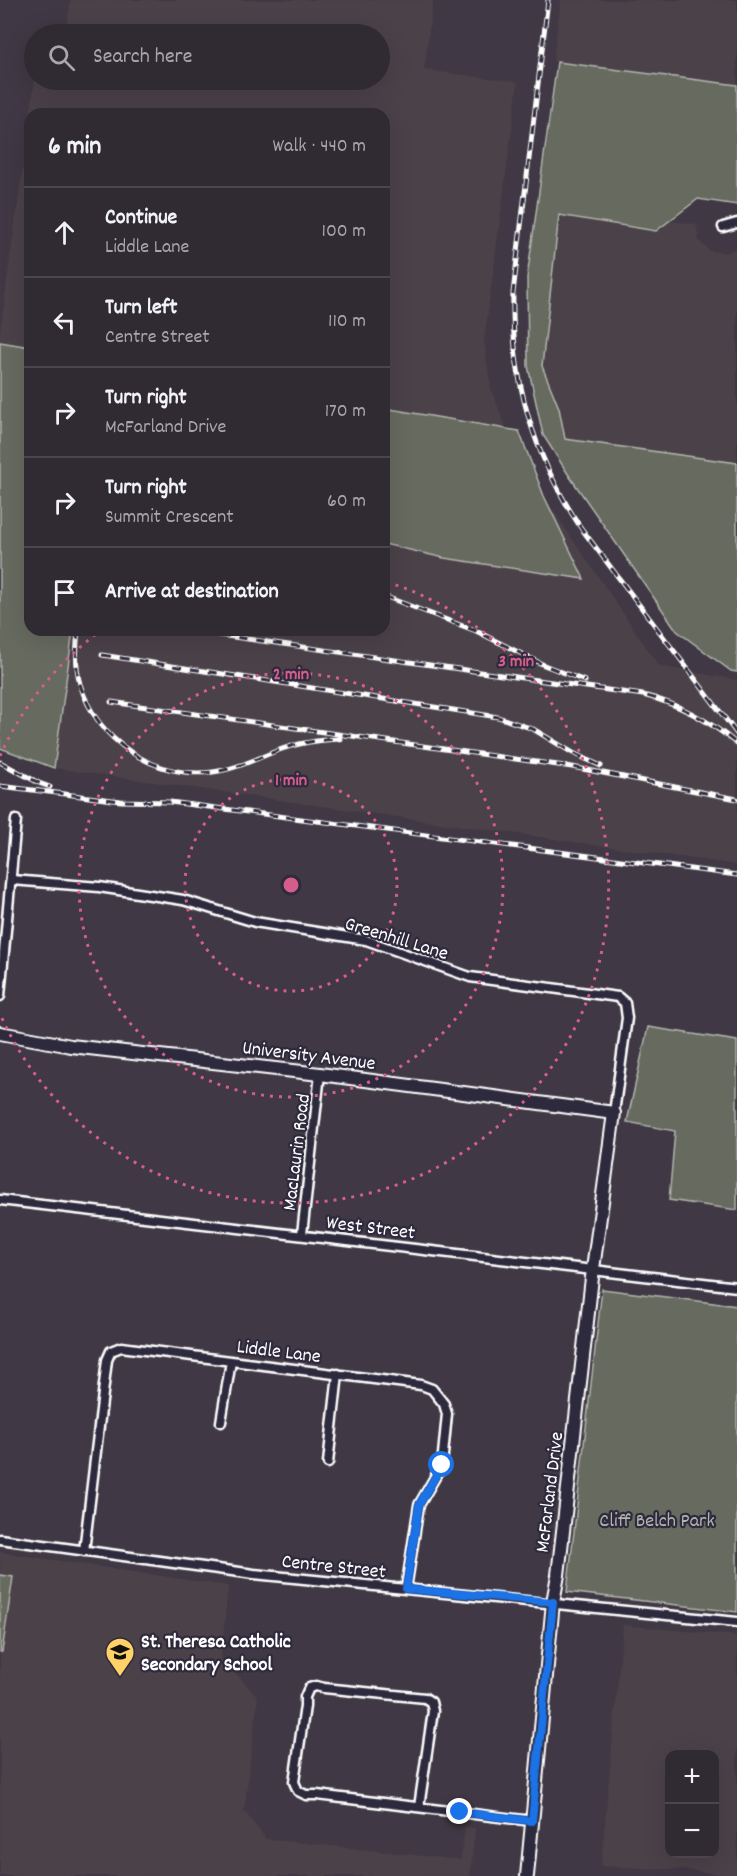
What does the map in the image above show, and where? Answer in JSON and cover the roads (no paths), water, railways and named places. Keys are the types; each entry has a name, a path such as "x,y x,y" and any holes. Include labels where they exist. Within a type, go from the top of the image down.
{"street":[{"path":"723,227 737,223"},
{"path":"0,996 16,820"},
{"name":"Greenhill Lane","path":"12,880 99,887 183,900 255,922 366,940 470,977 618,997 626,1004 627,1018 614,1113"},
{"name":"University Avenue","path":"0,1033 71,1046 320,1074 614,1113"},
{"name":"MacLaurin Road","path":"302,1234 320,1074"},
{"name":"McFarland Drive","path":"526,1876 553,1602 614,1113"},
{"name":"West Street","path":"0,1200 737,1287"},
{"name":"Liddle Lane","path":"84,1551 107,1360 111,1351 121,1347 421,1384 432,1389 444,1404 447,1414 442,1465 419,1505 406,1589"},
{"path":"221,1422 231,1361"},
{"path":"327,1463 338,1374"},
{"name":"Centre Street","path":"0,1539 254,1574 737,1622"},
{"path":"419,1807 433,1711 431,1702 425,1698 316,1686 309,1688 305,1697 294,1782 298,1791 306,1795 532,1821"}],"railway":[{"path":"548,0 513,293 516,357 528,416 550,473 581,528 737,734"},
{"path":"390,598 476,631 544,665 585,681"},
{"path":"77,636 77,671 88,704 114,739 149,762 191,773 213,772 240,766 296,745 340,739"},
{"path":"226,636 643,695 693,714 716,727 737,744"},
{"path":"102,655 498,717 533,729 573,753 601,766"},
{"path":"111,702 572,767 737,799"},
{"path":"0,762 50,787"},
{"path":"0,786 121,801 170,802 737,875"}],"place":[{"name":"St. Theresa Catholic Secondary School","path":"120,1678"}],"park label":[{"name":"Cliff Belch Park","path":"657,1519"}]}
